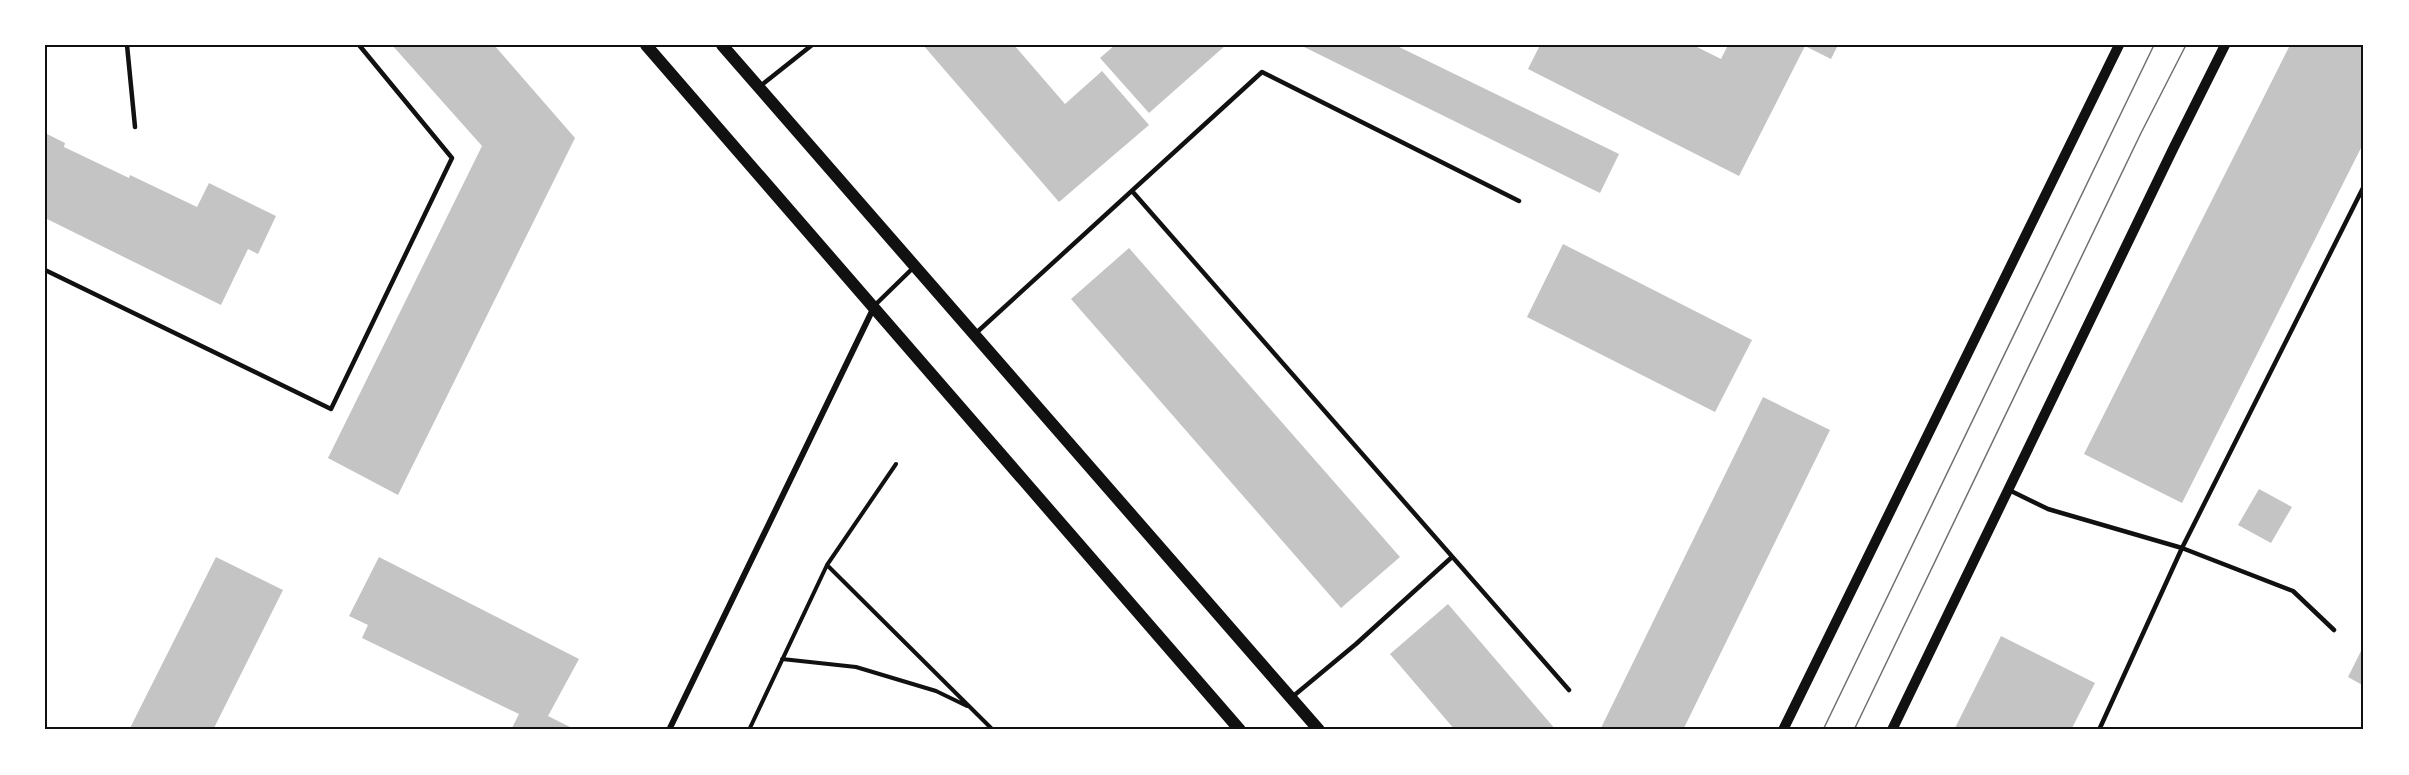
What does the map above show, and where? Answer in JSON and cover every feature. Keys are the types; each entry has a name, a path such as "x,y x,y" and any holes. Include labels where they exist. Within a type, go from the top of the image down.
{"main road":[{"path":"646,45 1240,730"},
{"path":"722,45 1319,730"}],"street":[{"path":"1783,730 2119,45"},
{"path":"1892,730 2225,45"},
{"path":"669,730 874,306"}],"lane":[{"path":"127,45 135,127"},
{"path":"45,270 331,409 452,158 359,45"},
{"path":"759,87 812,45"},
{"path":"975,334 1262,72 1519,201"},
{"path":"2099,730 2182,548 2364,186"},
{"path":"1132,190 1569,690"},
{"path":"874,306 915,266"},
{"path":"2009,490 2048,509 2182,548 2293,591 2334,630"},
{"path":"1291,698 1356,644 1452,557"}],"path":[{"path":"749,730 827,565 896,464"},
{"path":"827,565 993,730"},
{"path":"782,659 856,667 936,691 971,707"}],"building":[{"path":"392,45 494,45 575,138 398,495 328,458 482,146"},
{"path":"923,45 1014,45 1065,104 1102,71 1149,125 1059,202"},
{"path":"1115,45 1226,45 1149,113 1100,58"},
{"path":"1300,45 1395,45 1619,154 1600,193"},
{"path":"1540,45 1693,45 1721,59 1728,45 1838,45 1831,59 1805,46 1739,176 1528,69"},
{"path":"2290,45 2364,45 2364,142 2182,503 2084,454"},
{"path":"45,133 65,143 64,147 197,207 209,183 276,216 258,254 248,249 221,305 45,218"},
{"path":"1563,244 1752,340 1715,412 1527,317"},
{"path":"1129,248 1400,557 1341,608 1071,299"},
{"path":"1763,397 1830,430 1683,730 1600,730"},
{"path":"2259,489 2292,507 2271,543 2238,525"},
{"path":"216,557 283,590 213,730 129,730"},
{"path":"379,557 579,659 548,716 576,730 511,730 519,714 362,638 368,625 349,616"},
{"path":"1448,604 1556,730 1455,730 1390,654"},
{"path":"2001,636 2095,683 2071,730 1954,730"},
{"path":"2364,645 2364,686 2348,677"}],"tram line":[{"path":"1823,730 2154,45"},
{"path":"1854,730 2141,133 2186,45"}]}
